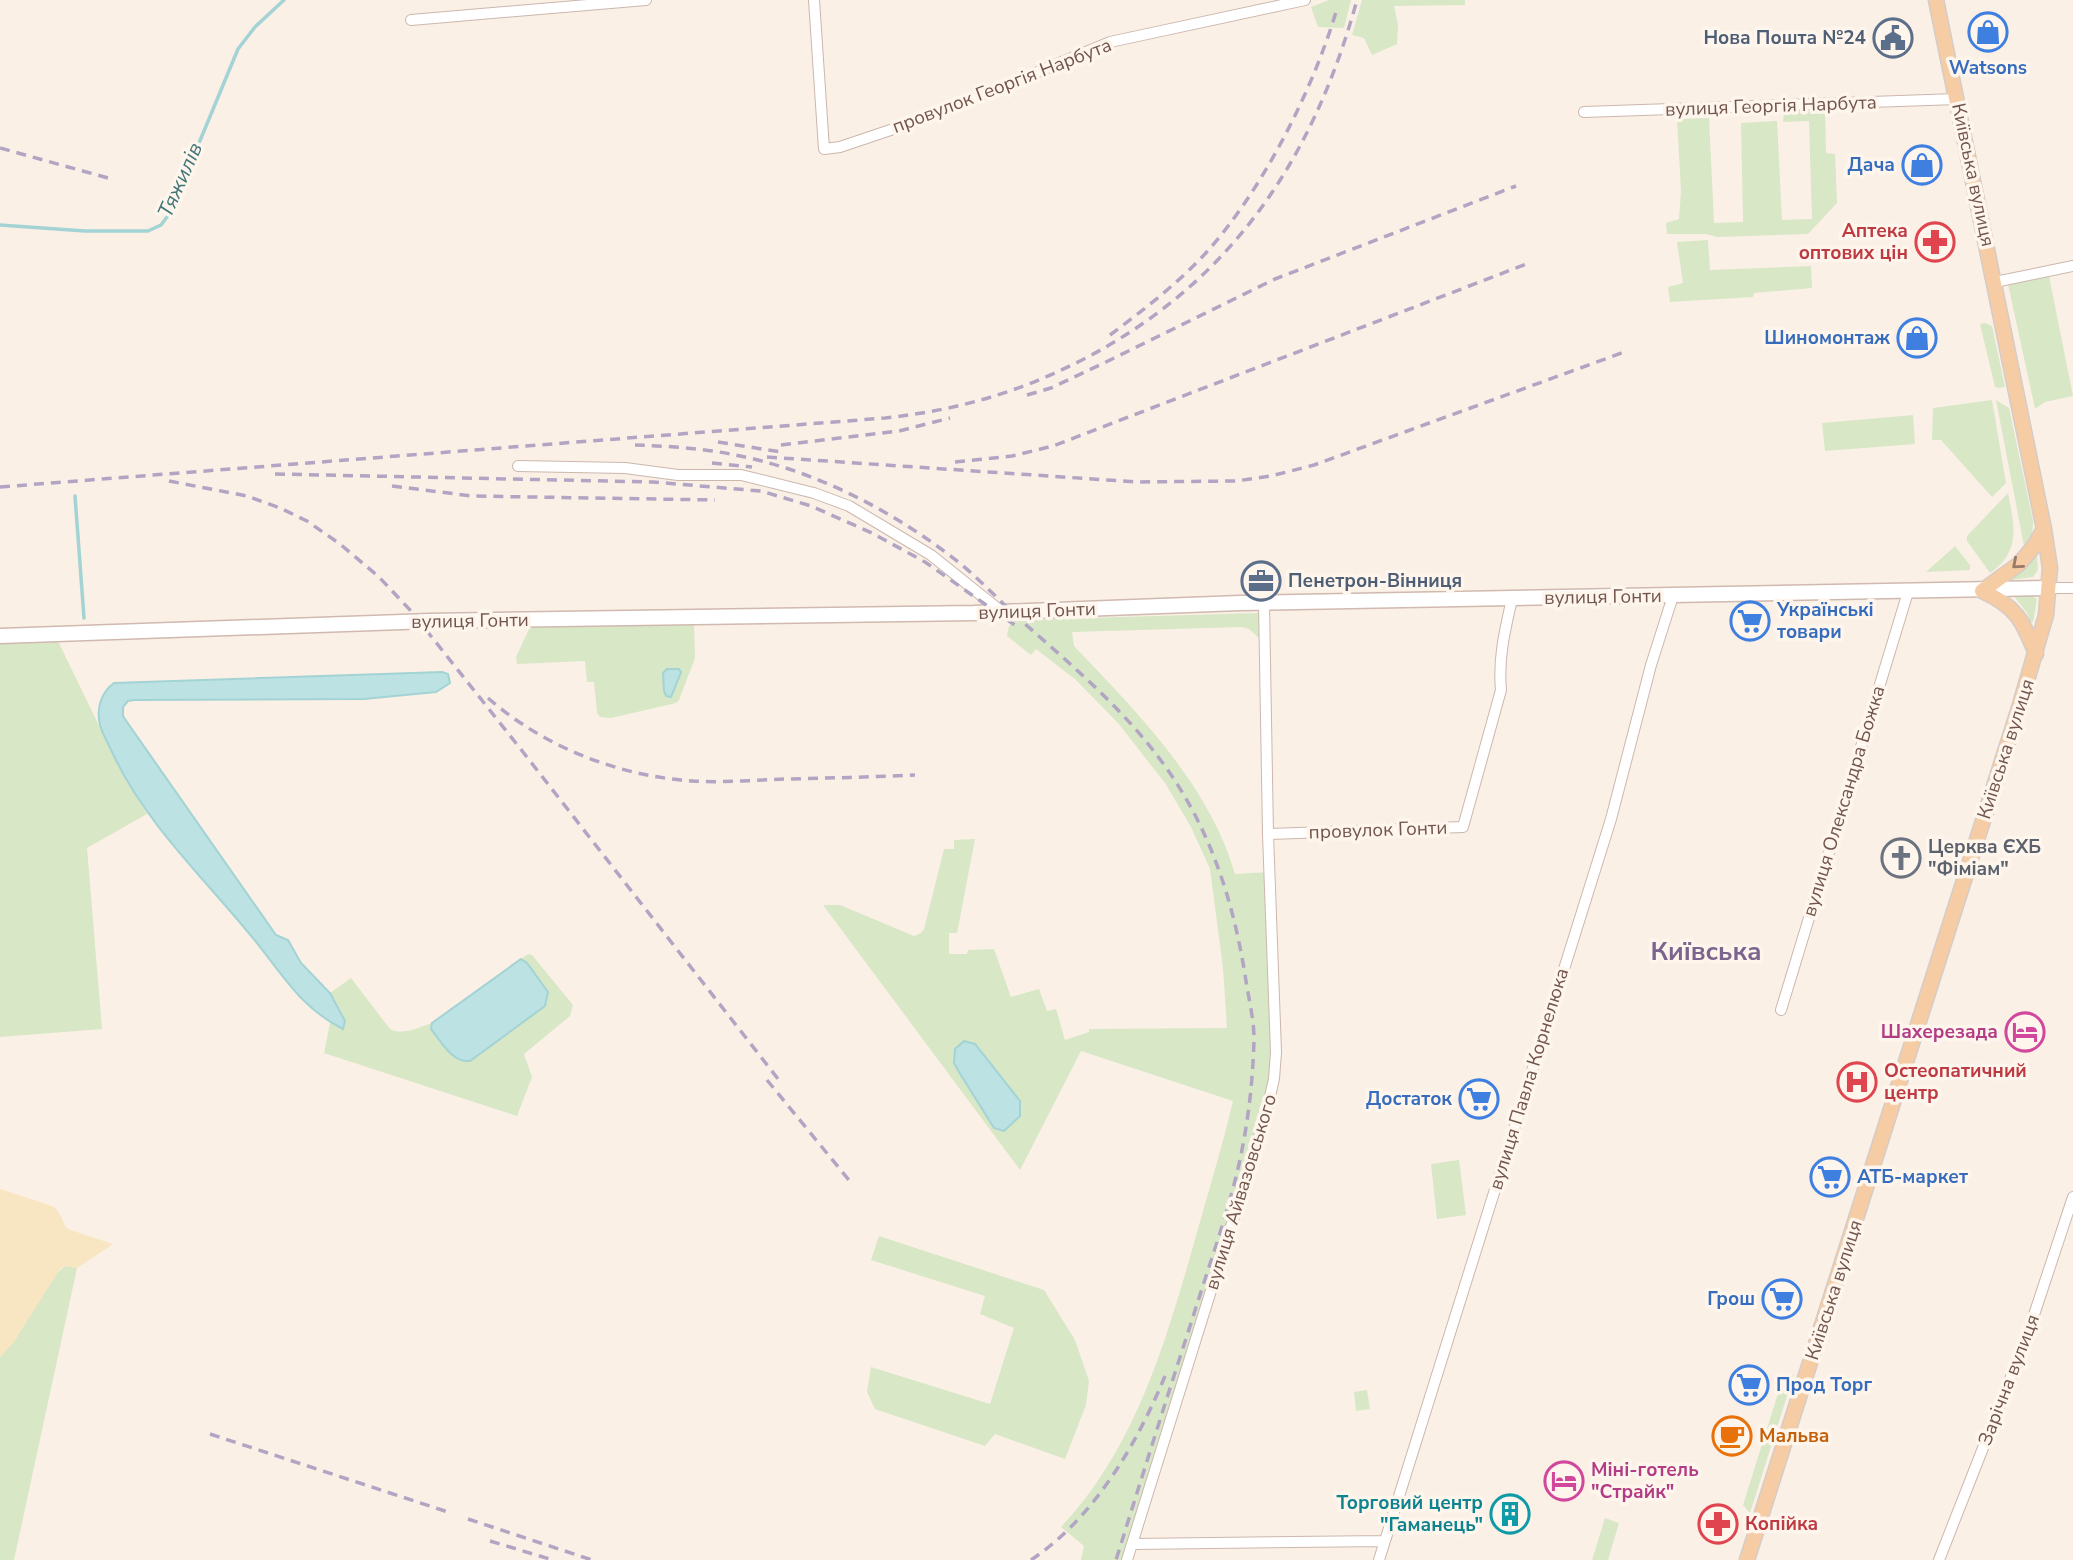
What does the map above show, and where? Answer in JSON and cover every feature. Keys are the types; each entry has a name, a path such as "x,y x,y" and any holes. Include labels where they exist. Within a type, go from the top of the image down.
{"main road":[{"name":"Київська вулиця","path":"1747,1560 2036,654 2046,615 2050,568 2044,529 1936,0"},
{"path":"2036,654 2025,626 2015,610 1982,591 1995,579 2019,565 2044,529"}],"street":[{"path":"411,20 646,0"},
{"name":"провулок Георгія Нарбута","path":"814,0 824,149 840,147 929,117 1110,42 1306,0"},
{"name":"вулиця Георгія Нарбута","path":"1584,112 1957,99"},
{"path":"1994,282 2073,266"},
{"path":"518,466 625,468 678,475 741,475 814,493 849,506 932,555 1002,612"},
{"name":"вулиця Гонти","path":"0,636 430,621 1002,612 1264,603 2073,588"},
{"name":"вулиця Олександра Божка","path":"1781,1010 1908,592"},
{"name":"вулиця Павла Корнелюка","path":"1379,1560 1611,819 1651,664 1672,596"},
{"name":"провулок Гонти","path":"1268,834 1463,827 1501,690 1499,668 1502,639 1512,599"},
{"name":"вулиця Айвазовського","path":"1128,1560 1266,1114 1274,1079 1276,1052 1268,834 1264,603"},
{"name":"Зарічна вулиця","path":"1939,1560 2027,1336 2073,1197"},
{"path":"1133,1544 1385,1541"}],"green space":[{"path":"1329,0 1351,0 1344,28 1318,27 1311,7"},
{"path":"1362,0 1465,0 1465,5 1394,6 1398,25 1397,44 1372,55 1364,38 1352,35"},
{"path":"1825,109 1826,153 1835,154 1837,203 1808,234 1717,237 1706,234 1667,234 1666,223 1679,219 1681,191 1677,119 1709,118 1714,223 1743,222 1741,123 1777,121 1782,220 1812,219 1809,121 1783,122 1784,112"},
{"path":"1708,240 1710,270 1811,266 1812,288 1754,293 1753,297 1670,302 1668,287 1683,283 1677,242"},
{"path":"2049,276 2073,396 2045,402 2035,409 2008,284"},
{"path":"1980,324 1992,326 2005,387 1995,387"},
{"path":"1992,400 2006,483 1992,497 1941,440 1932,440 1933,408"},
{"path":"1996,400 2009,408 2033,521 2032,540 2025,551"},
{"path":"1913,415 1915,444 1825,451 1822,423"},
{"path":"2008,493 2013,527 2011,546 2000,565 1990,573 1967,541 1967,536"},
{"path":"1955,546 1970,565 1970,570 1926,572"},
{"path":"2033,556 2037,556 2038,570 2033,577 2012,580 2012,575"},
{"path":"2013,595 2030,595 2037,599 2033,622 2030,622 2027,613"},
{"path":"1259,613 1260,639 1249,629 1241,627 1072,632 1074,646 1122,696 1189,779 1208,810 1235,874 1269,872 1274,1079 1127,1560 1081,1560 1084,1546 1061,1527 1108,1465 1143,1397 1170,1324 1233,1101 1081,1051 1020,1170 823,905 840,905 914,936 921,933 944,849 954,849 954,840 975,839 957,933 949,933 949,954 994,949 1011,997 1039,989 1047,1011 1056,1009 1065,1040 1089,1032 1089,1029 1227,1028 1223,968 1210,869 1191,827 1165,783 1118,723 1076,680 1036,649 1031,655 1007,636 1009,626 1015,620"},
{"path":"694,625 695,658 679,700 676,703 611,718 600,717 597,713 594,682 587,682 585,661 517,664 516,657 530,627"},
{"path":"55,635 124,777 147,814 87,848 102,1029 0,1037 0,637"},
{"path":"528,954 532,955 573,1005 570,1016 524,1054 532,1077 517,1116 324,1053 330,1023 342,1028 345,1022 330,993 351,978 390,1029 406,1031 432,1023 431,1029 527,963 521,959"},
{"path":"1459,1160 1466,1215 1437,1219 1431,1164"},
{"path":"879,1236 1044,1290 1075,1340 1089,1381 1086,1405 1065,1459 995,1434 985,1446 875,1409 867,1392 871,1367 990,1404 1014,1328 980,1314 985,1296 871,1260"},
{"path":"65,1266 77,1268 14,1560 0,1560 0,1357 55,1275"},
{"path":"1794,1374 1750,1513 1743,1505 1781,1384"},
{"path":"1367,1390 1370,1409 1356,1411 1354,1392"},
{"path":"1605,1518 1619,1523 1608,1560 1592,1560"}],"sand":[{"path":"0,1189 52,1206 68,1229 113,1244 77,1268 65,1266 60,1269 14,1342 0,1357"}],"water":[{"path":"667,669 679,669 681,672 671,697 666,696 664,691 663,673"},
{"path":"442,672 448,674 450,683 436,692 364,699 134,700 128,701 123,707 123,716 127,722 276,935 288,940 301,963 330,993 345,1021 343,1029 327,1020 301,998 157,825 126,779 104,736 99,719 101,701 114,683"},
{"path":"521,959 527,963 548,992 545,1006 470,1061 452,1055 431,1029 432,1023"},
{"path":"964,1041 975,1044 1020,1101 1020,1116 1004,1131 994,1128 954,1063 955,1049"}],"waterway":[{"name":"Тяжилів","path":"0,225 85,231 148,231 161,225 170,213 238,49 255,27 284,0"},
{"path":"75,496 84,618"}],"railway":[{"path":"0,487 885,418 962,405 1010,391 1058,372 1135,329 1182,294 1223,254 1259,211 1290,164 1316,113 1339,58 1357,0"},
{"path":"1110,335 1193,266 1225,230 1245,202 1299,108 1336,12"},
{"path":"0,148 108,178"},
{"path":"1027,395 1051,388 1275,279 1516,186"},
{"path":"955,462 1012,456 1053,446 1529,263"},
{"path":"767,457 1137,482 1236,481 1271,476 1314,465 1627,351"},
{"path":"781,445 899,431 950,418"},
{"path":"718,442 781,452"},
{"path":"635,445 719,452 792,470 853,495 910,527 976,577 1129,722 1179,787 1207,839 1235,923 1251,1010 1254,1039 1250,1102 1229,1203 1116,1560"},
{"path":"712,463 752,467"},
{"path":"275,474 653,482 761,491 811,506 872,533 925,562 1019,628"},
{"path":"169,481 247,496 280,508 307,521 340,544 379,577 411,611 782,1084"},
{"path":"392,486 472,496 715,500"},
{"path":"488,698 533,731 583,756 637,773 664,778 716,782 915,775"},
{"path":"767,1080 853,1185"},
{"path":"1031,1560 1075,1523 1111,1478 1141,1428 1165,1376"},
{"path":"210,1434 448,1512"},
{"path":"468,1519 592,1560"},
{"path":"490,1541 553,1560"}],"place":[{"name":"Watsons","path":"1988,32"},
{"name":"Нова Пошта №24","path":"1893,38"},
{"name":"Дача","path":"1922,165"},
{"name":"Аптека оптових цін","path":"1935,242"},
{"name":"Шиномонтаж","path":"1917,338"},
{"name":"Пенетрон-Вінниця","path":"1261,581"},
{"name":"Українські товари","path":"1750,621"},
{"name":"Церква ЄХБ \"Фіміам\"","path":"1901,858"},
{"name":"Шахерезада","path":"2025,1032"},
{"name":"Остеопатичний центр","path":"1857,1082"},
{"name":"Достаток","path":"1479,1099"},
{"name":"АТБ-маркет","path":"1830,1177"},
{"name":"Грош","path":"1782,1299"},
{"name":"Прод Торг","path":"1749,1385"},
{"name":"Мальва","path":"1732,1436"},
{"name":"Міні-готель \"Страйк\"","path":"1564,1481"},
{"name":"Торговий центр \"Гаманець\"","path":"1510,1514"},
{"name":"Копійка","path":"1718,1524"}],"district":[{"name":"Київська","path":"1706,951"}]}
